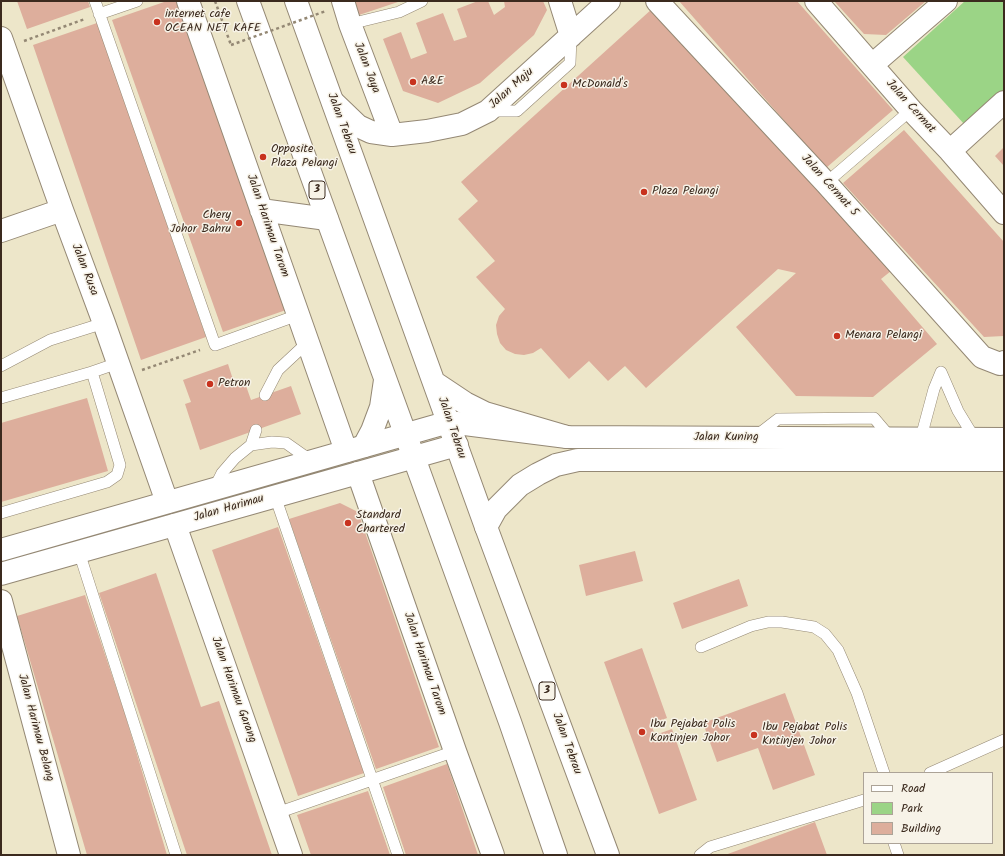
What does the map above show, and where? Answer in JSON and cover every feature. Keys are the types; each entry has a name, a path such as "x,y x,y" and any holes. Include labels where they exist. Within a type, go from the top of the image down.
{"main road":[{"name":"Jalan Harimau Tarom","path":"188,1 308,342 355,449"},
{"name":"3","path":"248,1 507,714 556,855"},
{"name":"Jalan Tebrau","path":"296,1 486,527 608,855"},
{"path":"560,1 571,36"},
{"name":"Jalan Maju","path":"333,102 358,126 371,132 392,135 427,131 462,124 488,112 609,1"},
{"name":"Jalan Cermat 5","path":"657,1 826,183 982,357 1000,364 1004,362"},
{"name":"Jalan Cermat","path":"816,1 911,110 950,151 1004,213"},
{"path":"872,65 946,1"},
{"name":"Jalan Jaya","path":"334,6 350,24 392,135"},
{"name":"Jalan Rusa","path":"3,43 167,502"},
{"path":"950,151 1004,102"},
{"path":"1,231 62,210"},
{"path":"262,210 327,219"},
{"path":"355,449 372,431 381,407 385,379"},
{"path":"435,383 465,403 486,413 567,437"},
{"name":"Jalan Harimau","path":"1,550 449,422"},
{"name":"Jalan Kuning","path":"449,422 567,437 1004,439"},
{"name":"Jalan Harimau","path":"1,574 457,444"},
{"name":"Jalan Kuning","path":"486,527 496,509 520,485 556,465 578,460 1004,460"},
{"name":"Jalan Harimau Tarom","path":"358,473 493,855"},
{"name":"Jalan Harimau Garang","path":"175,525 291,855"},
{"name":"Jalan Harimau Belang","path":"1,601 69,855"}],"lane":[{"path":"95,1 215,344 298,315"},
{"path":"99,14 137,1"},
{"path":"350,24 399,12 422,1"},
{"path":"826,183 911,110"},
{"path":"1,366 50,340 104,323"},
{"path":"265,395 278,370 308,342"},
{"path":"1,398 92,372 120,370"},
{"path":"1,513 107,482 117,475 120,465 92,372"},
{"path":"917,460 920,438 934,389 941,372 958,411 975,438"},
{"path":"251,445 256,430"},
{"path":"214,489 222,473 235,458 251,445 272,442 286,443 304,455 315,460"},
{"path":"275,496 398,855"},
{"path":"79,552 176,855"},
{"path":"701,647 751,626 768,622 782,622 814,627 825,634 838,650 857,693 884,772"},
{"path":"932,772 1004,740"},
{"path":"277,813 455,751"},
{"path":"700,855 710,847 863,800"},
{"path":"894,844 898,855"}],"path":[{"path":"215,1 232,45 334,6"},
{"path":"3,43 99,14"},
{"path":"120,370 215,344"}],"green space":[{"path":"965,1 1004,1 1004,90 965,125 903,57"}],"building":[{"path":"17,1 88,1 90,7 27,29"},
{"path":"167,1 176,1 286,310 223,332 112,20"},
{"path":"354,1 401,1 359,15"},
{"path":"478,1 488,1 494,15 505,7 504,1 543,1 547,10 534,35 480,83 438,103 403,91 383,39 401,32 411,59 427,53 416,23 443,13 454,41 467,37 457,9"},
{"path":"679,1 797,1 893,110 826,168"},
{"path":"834,1 926,1 886,35 864,34"},
{"name":"Plaza Pelangi","path":"653,8 891,271 881,279 937,344 873,397 796,396 736,327 796,273 778,269 646,388 625,366 608,381 589,361 569,379 541,348 533,353 524,355 515,354 506,350 500,343 496,325 499,316 505,309 476,277 495,261 458,219 478,201 461,182"},
{"path":"97,23 206,337 141,360 33,45"},
{"path":"904,130 1004,242 1004,336 984,337 843,183"},
{"path":"1004,147 1004,166 995,156"},
{"path":"228,364 235,386 245,383 251,400 291,386 301,414 200,450 185,404 191,402 183,380"},
{"path":"87,398 108,471 1,502 1,423"},
{"path":"340,503 358,512 439,747 376,769 289,519"},
{"path":"278,527 364,773 298,796 212,550"},
{"path":"635,551 643,581 586,596 579,565"},
{"path":"156,573 201,707 219,701 272,855 187,855 99,593"},
{"path":"739,579 748,606 682,629 673,603"},
{"path":"85,595 124,711 167,855 87,855 17,616"},
{"name":"Ibu Pejabat Polis Kontinjen Johor","path":"642,648 667,718 651,724 655,735 672,729 697,800 659,814 604,662"},
{"name":"Ibu Pejabat Polis Kntinjen Johor","path":"785,693 815,775 773,790 758,748 717,762 703,723"},
{"path":"447,764 478,855 406,855 383,787"},
{"path":"368,791 390,855 311,855 297,815"},
{"path":"815,822 827,855 725,855"}],"place":[{"name":"internet cafe OCEAN NET KAFE","path":"157,22"},
{"name":"A&E","path":"413,82"},
{"name":"McDonald's","path":"564,85"},
{"name":"Opposite Plaza Pelangi","path":"263,157"},
{"name":"Plaza Pelangi","path":"644,192"},
{"name":"Chery Johor Bahru","path":"239,223"},
{"name":"Menara Pelangi","path":"837,336"},
{"name":"Petron","path":"210,384"},
{"name":"Standard Chartered","path":"348,523"},
{"name":"Ibu Pejabat Polis Kontinjen Johor","path":"642,732"},
{"name":"Ibu Pejabat Polis Kntinjen Johor","path":"754,735"}]}
